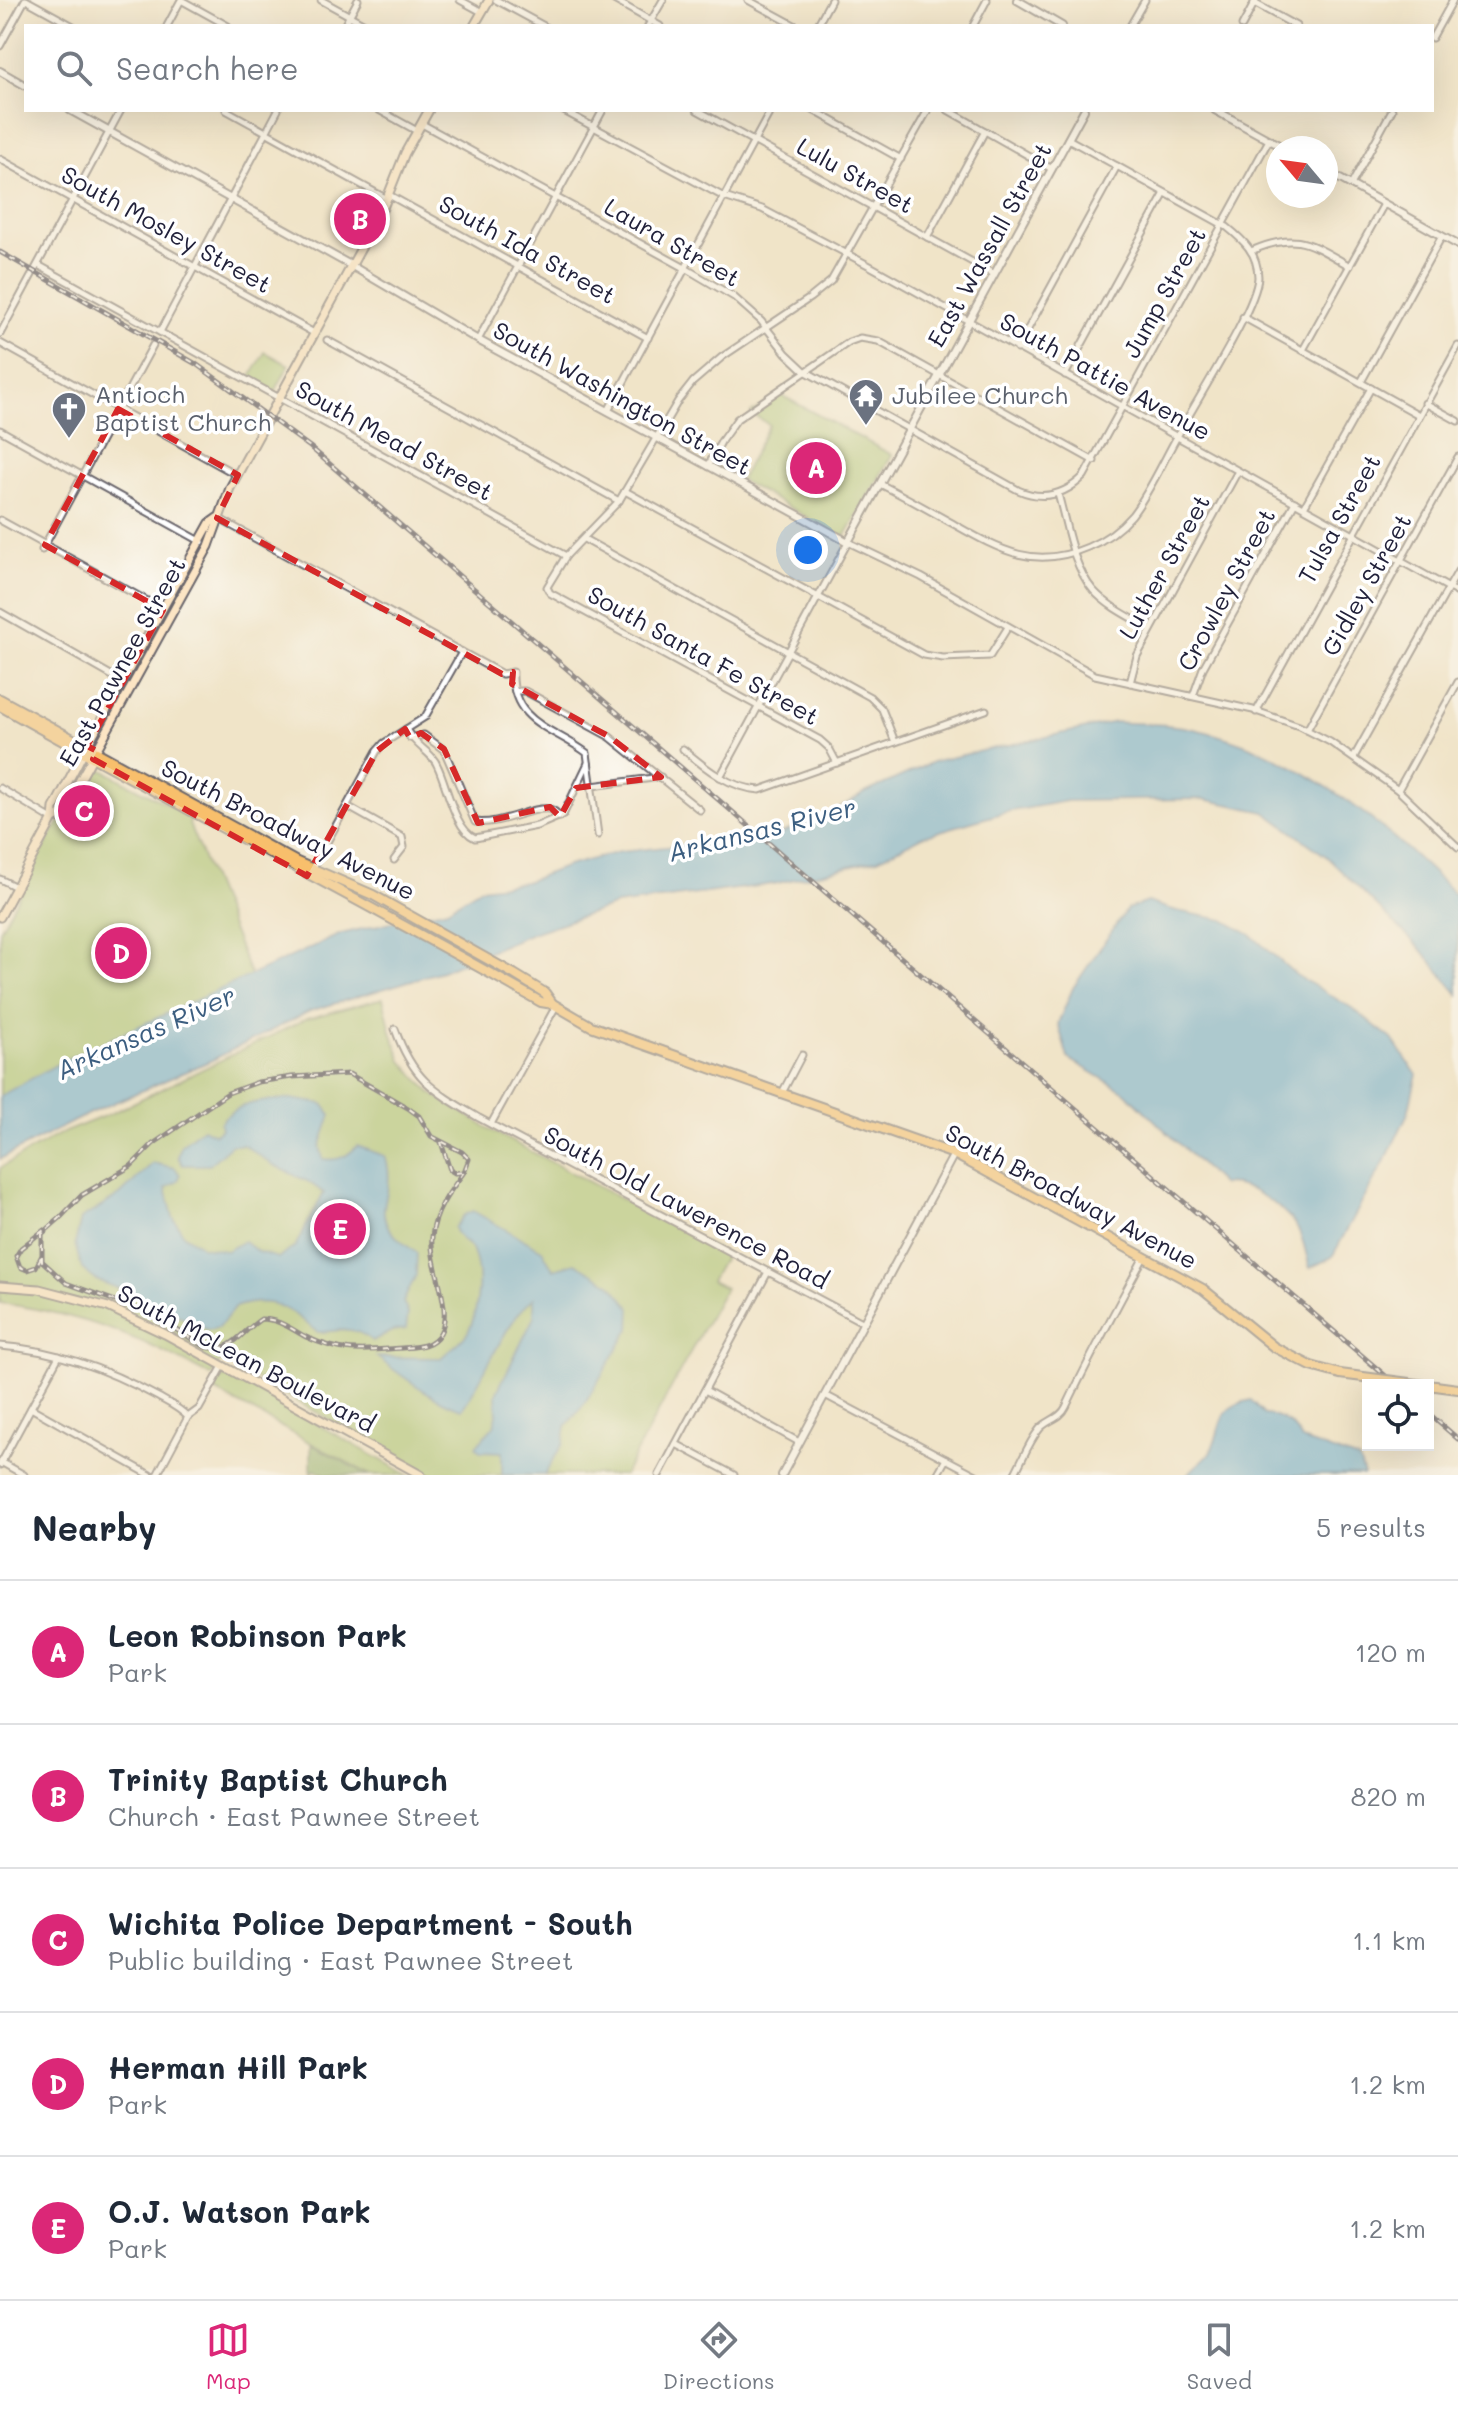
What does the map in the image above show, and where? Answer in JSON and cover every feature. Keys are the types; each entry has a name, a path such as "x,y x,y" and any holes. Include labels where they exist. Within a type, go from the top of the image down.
{"main road":[{"path":"475,24 489,0"},
{"name":"East Pawnee Street","path":"0,917 53,819 54,808 85,749 210,523 217,518 352,266 428,112"},
{"name":"East Pawnee Street","path":"53,819 60,816 95,755 209,546 218,526 217,518"},
{"name":"South Broadway Avenue","path":"0,699 95,755 541,1002 554,1005 591,1026 954,1154 1213,1295 1274,1347 1311,1366 1340,1374 1379,1379"},
{"name":"South Broadway Avenue","path":"0,706 85,749"},
{"name":"South Broadway Avenue","path":"310,873 373,895 514,974 545,993 554,1005"},
{"name":"South McLean Boulevard","path":"0,1286 39,1289 108,1307 223,1366 421,1475"},
{"name":"South Broadway Avenue","path":"1434,1386 1455,1389"}],"street":[{"path":"0,46 25,0 69,24"},
{"path":"168,24 181,0 224,24"},
{"path":"321,0 364,24"},
{"path":"345,24 358,0"},
{"path":"460,0 482,12"},
{"path":"496,0 540,24"},
{"path":"614,0 650,24 663,0"},
{"path":"748,0 792,24"},
{"path":"818,24 831,0"},
{"path":"974,24 987,0"},
{"path":"1017,0 1059,24"},
{"path":"1131,24 1145,0"},
{"path":"1434,34 1453,0"},
{"path":"1243,24 1255,2 1293,24"},
{"path":"0,71 24,85"},
{"name":"South Washington Street","path":"74,112 352,266 478,340 848,542 921,577 1095,675 1256,712 1307,730 1354,757 1398,790 1458,847"},
{"path":"0,334 120,112"},
{"name":"South Ida Street","path":"230,112 648,338"},
{"path":"160,332 277,112"},
{"name":"Laura Street","path":"384,112 556,197 734,297 805,371 1018,490 1033,495 1058,494"},
{"name":"South Pattie Avenue","path":"565,112 724,197 762,209 848,255 1458,593"},
{"path":"478,340 602,112"},
{"name":"Lulu Street","path":"701,112 994,274"},
{"path":"608,411 770,112"},
{"path":"817,112 901,159"},
{"path":"566,556 619,501 678,401 700,375 831,281 927,112"},
{"path":"952,112 1052,169"},
{"name":"East Wassall Street","path":"720,777 1082,112"},
{"path":"1219,112 1266,138"},
{"path":"1351,185 1391,112"},
{"path":"927,237 985,131"},
{"path":"880,484 999,549 1042,558 1075,553 1104,539 1137,509 1243,317 1257,282 1257,267 1246,243 1223,225 1068,139"},
{"name":"Jump Street","path":"1058,494 1080,480 1094,461 1266,146"},
{"name":"South Mosley Street","path":"0,159 314,333"},
{"path":"1017,349 1117,166"},
{"path":"1338,178 1458,245"},
{"path":"1065,375 1165,193"},
{"path":"1303,350 1384,204"},
{"path":"1361,382 1442,236"},
{"path":"1251,251 1277,241 1292,240 1315,246 1350,266"},
{"name":"South Mead Street","path":"38,265 566,556"},
{"path":"1243,317 1419,415"},
{"path":"708,466 737,419 849,342 860,338 878,341 1094,461"},
{"path":"327,340 619,501"},
{"path":"0,343 238,475"},
{"path":"44,548 153,345"},
{"name":"Tulsa Street","path":"1256,712 1458,346"},
{"name":"Crowley Street","path":"1304,507 1371,388"},
{"path":"1425,403 1458,421"},
{"path":"0,430 209,546"},
{"name":"Gidley Street","path":"1307,730 1458,457"},
{"name":"Luther Street","path":"1130,683 1137,656 1238,471"},
{"path":"625,491 924,655 943,658 990,656 1008,627"},
{"path":"1058,494 1080,569 1094,590 1151,629"},
{"name":"Crowley Street","path":"1193,696 1203,668 1295,502"},
{"path":"217,518 502,674 513,672 515,691 527,717 587,753 598,835"},
{"path":"0,520 44,548 163,610"},
{"path":"584,539 876,702 895,742"},
{"name":"South Santa Fe Street","path":"566,556 547,587 550,593 820,740 829,748 837,763"},
{"path":"1354,757 1458,571"},
{"path":"0,612 123,682"},
{"path":"310,873 377,751 429,713 462,652"},
{"path":"1398,790 1458,682"},
{"path":"515,691 525,691 610,737 700,810"},
{"path":"683,749 703,766 738,787 760,790 986,710"},
{"path":"406,729 410,738 437,764 462,828 471,837 510,833 560,817 571,802 588,762"},
{"path":"410,738 422,734 444,750 475,822 495,822 546,808 560,817"},
{"path":"592,786 661,777"},
{"path":"0,788 53,819"},
{"path":"347,806 404,839 402,851 394,860"},
{"path":"0,879 16,887"},
{"path":"491,1124 554,1005"},
{"name":"South Old Lawerence Road","path":"395,1029 415,1070 432,1089 491,1124 864,1323"},
{"path":"782,1093 802,1055"},
{"path":"784,1474 954,1154"},
{"path":"1014,1475 1037,1431 1060,1416 1144,1257"},
{"path":"659,1475 768,1272"},
{"path":"0,1346 59,1356 100,1369 178,1408 188,1417"},
{"path":"24,1475 0,1463 59,1356"},
{"path":"157,1475 188,1417 199,1409 223,1366"},
{"path":"705,1390 799,1442"},
{"path":"825,1395 976,1475"},
{"path":"31,1408 150,1475"},
{"path":"676,1444 734,1475"},
{"path":"937,1475 946,1459"}],"highlighted area":[{"path":"118,409 238,475 217,518 502,674 513,672 512,684 610,737 661,777 576,788 560,817 550,807 478,823 444,749 421,733 410,738 405,729 377,751 307,876 93,759 97,751 87,746 163,610 45,545"}],"green space":[{"path":"265,352 289,365 275,392 250,378"},
{"path":"779,394 892,455 846,535 839,535 740,480 769,425 751,413"},
{"path":"99,768 192,817 189,824 251,976 0,1098 0,930 75,795 86,778"},
{"path":"383,998 402,1061 431,1093 494,1132 726,1254 711,1281 725,1288 624,1475 431,1475 221,1360 211,1376 159,1349 109,1329 58,1314 0,1303 0,1168 60,1134 112,1113 306,1019"},
{"path":"228,1375 408,1475 370,1475 213,1390 218,1380"},
{"path":"311,1444 370,1475 327,1475 314,1470 311,1475"}],"water":[{"name":"Arkansas River","path":"1115,722 1184,727 1232,740 1304,773 1369,817 1458,897 1458,994 1422,950 1327,857 1265,812 1203,799 1067,801 1006,812 923,836 878,859 774,884 616,905 532,933 442,971 310,1011 212,1060 88,1114 0,1159 0,1096 65,1060 341,934 447,909 481,888 525,882 567,866 619,852 777,835 829,814 867,792 935,761"},
{"path":"1147,902 1224,920 1251,935 1296,975 1352,1008 1392,1039 1417,1075 1408,1113 1332,1257 1310,1268 1299,1230 1283,1211 1252,1191 1222,1185 1125,1092 1068,1058 1058,1023 1073,988 1127,909"},
{"path":"291,1099 323,1104 331,1115 320,1147 323,1159 342,1157 357,1146 385,1156 388,1185 384,1217 399,1239 417,1253 416,1275 403,1302 408,1313 406,1329 392,1331 372,1341 352,1330 317,1332 288,1310 260,1302 235,1307 218,1328 208,1330 138,1296 96,1280 82,1269 75,1244 81,1219 120,1195 153,1163 175,1168 180,1175 178,1181 166,1188 173,1217 183,1234 202,1247 226,1251 244,1241 258,1252 278,1258 295,1247 324,1193 244,1145 231,1145 209,1165 183,1165 178,1157 181,1145 203,1128 215,1134 221,1129 220,1123 226,1116 242,1106"},
{"path":"473,1211 542,1250 553,1269 575,1263 611,1284 631,1308 630,1329 584,1404 566,1426 563,1444 544,1475 502,1475 502,1452 480,1451 476,1446 494,1426 496,1394 534,1317 534,1298 504,1335 462,1409 429,1394 377,1357 441,1358 468,1332 477,1303 478,1270 473,1252 454,1228 464,1215"},
{"path":"1251,1400 1264,1415 1286,1422 1302,1440 1359,1460 1364,1475 1188,1475 1210,1452 1226,1413 1239,1403"}],"railway":[{"path":"0,252 196,364 310,447 1389,1379"},
{"path":"441,1142 450,1170 464,1172 469,1159 462,1152 431,1136 419,1116 408,1108 349,1074 258,1082 228,1093 153,1144 131,1166 82,1195 42,1234 42,1261 66,1283 146,1312 206,1347 230,1344 261,1319 279,1323 306,1337 342,1349 418,1347 437,1338 444,1323 443,1299 432,1248 433,1228 439,1210 464,1172"},
{"path":"41,1257 36,1267 27,1270 20,1267 16,1256 21,1248 44,1230"},
{"path":"1434,1418 1458,1439"}],"place":[{"name":"Trinity Baptist Church","path":"360,219"},
{"name":"Jubilee Church","path":"866,427"},
{"name":"Antioch Baptist Church","path":"69,440"},
{"name":"Leon Robinson Park","path":"816,468"},
{"name":"Wichita Police Department - South","path":"84,811"},
{"name":"Herman Hill Park","path":"121,953"},
{"name":"O.J. Watson Park","path":"340,1229"}]}
